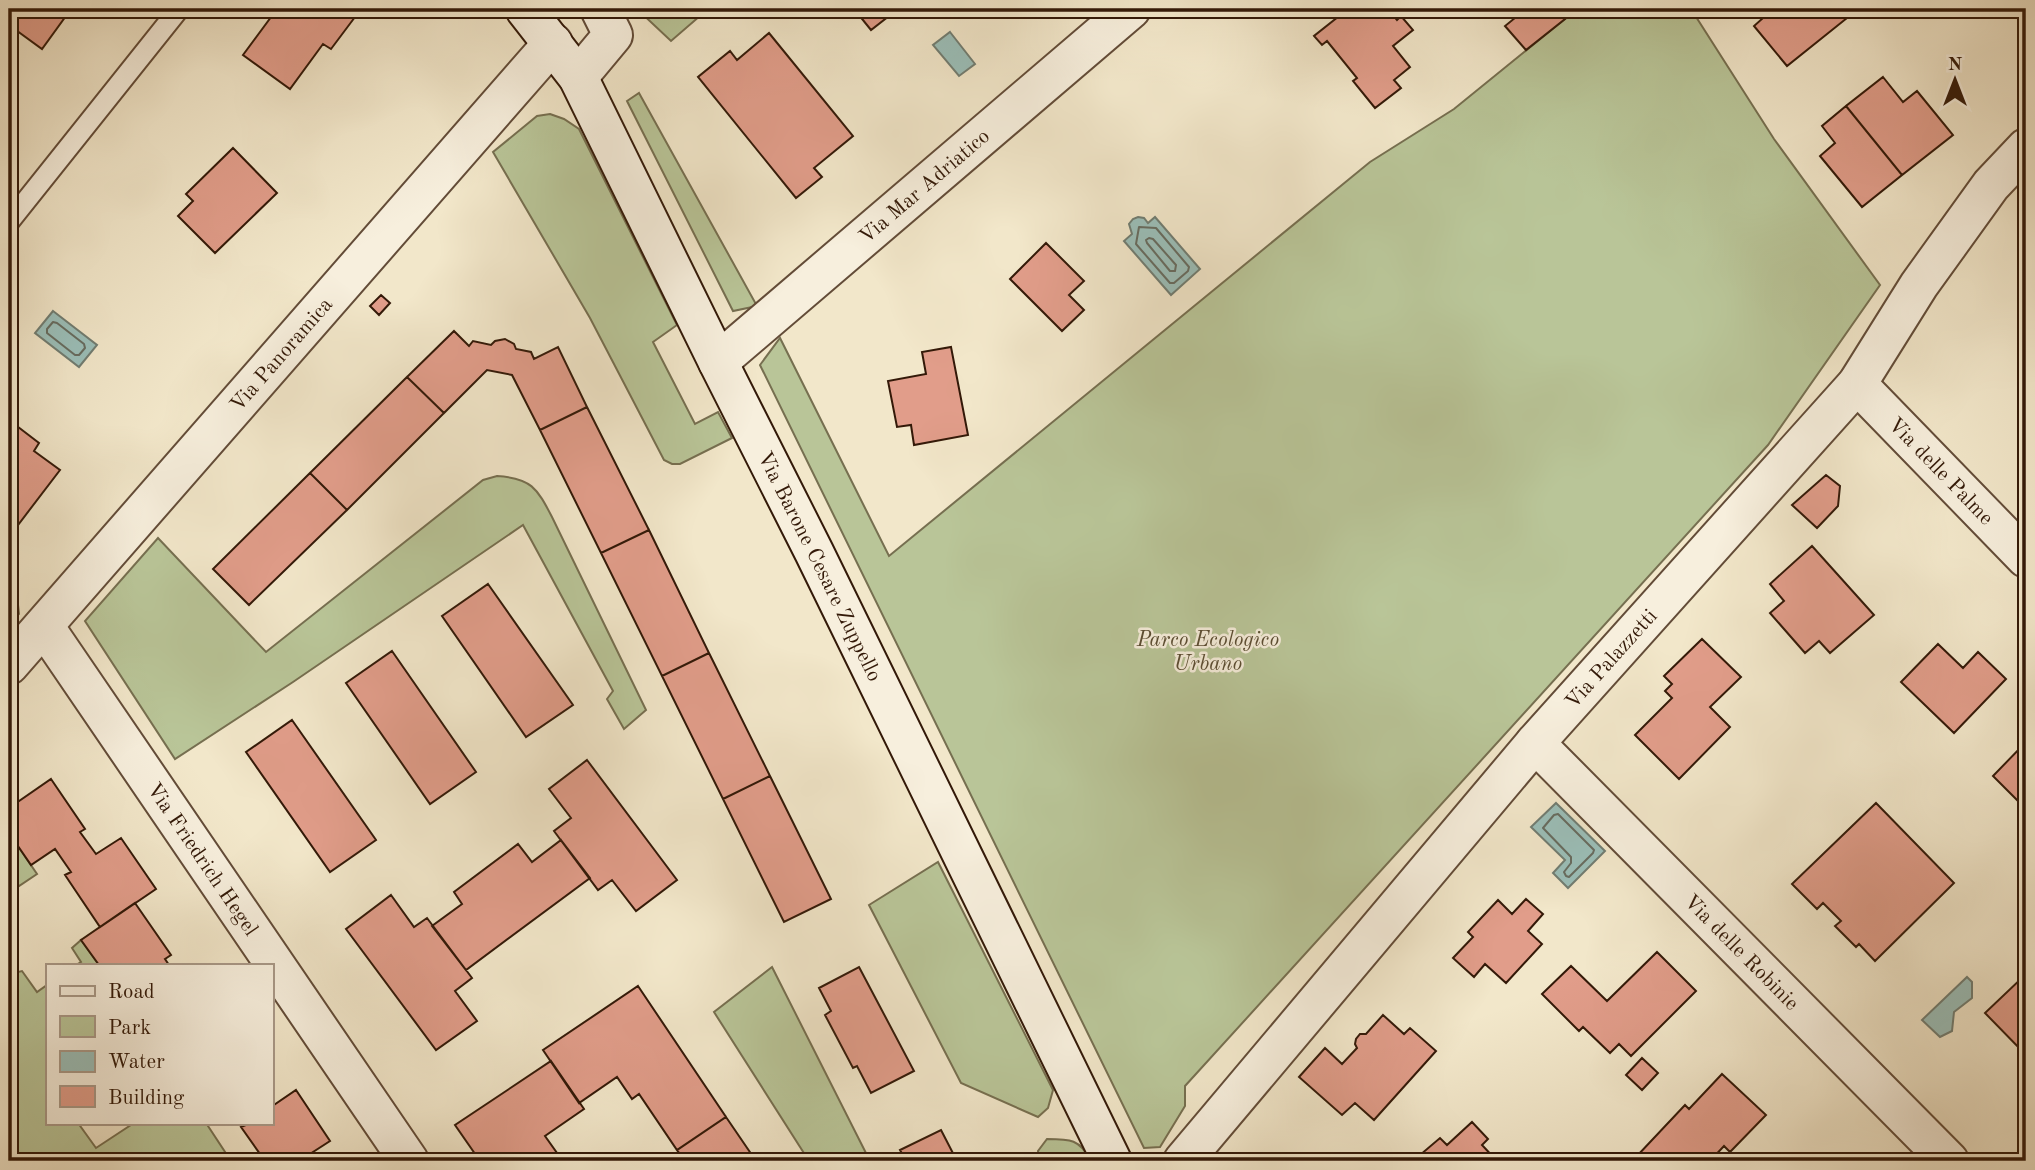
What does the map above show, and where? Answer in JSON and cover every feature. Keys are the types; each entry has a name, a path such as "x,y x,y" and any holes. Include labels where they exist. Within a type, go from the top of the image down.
{"street":[{"name":"Via Barone Cesare Zuppello","path":"525,9 578,77 821,564 1106,1148 1126,1161"},
{"path":"578,77 613,35 600,9"},
{"name":"Via Mar Adriatico","path":"718,362 1131,9"},
{"name":"Via Panoramica","path":"9,665 553,43"},
{"name":"Via Palazzetti","path":"1203,1154 1535,743 1857,384 1919,285 1991,185 2026,148"},
{"name":"Via delle Palme","path":"1857,384 2026,558"},
{"name":"Via Friedrich Hegel","path":"44,626 410,1161"},
{"name":"Via delle Robinie","path":"1535,743 1949,1161"}],"lane":[{"path":"9,222 179,9"}],"green space":[{"path":"637,9 708,9 671,41"},
{"name":"Parco Ecologico Urbano","path":"1577,9 1691,9 1774,139 1880,285 1768,445 1185,1086 1185,1106 1160,1147 1144,1148 760,365 780,338 889,556 1370,162 1454,109"},
{"path":"639,93 757,306 733,311 627,101"},
{"path":"550,114 579,129 677,325 653,342 695,424 718,412 732,438 680,464 664,460 590,318 493,152 537,116"},
{"path":"497,476 518,479 532,486 552,517 646,710 624,729 607,699 613,691 523,525 175,759 85,621 158,538 266,652 483,480"},
{"path":"9,587 17,596 19,614 9,624"},
{"path":"9,833 37,874 19,886 9,871"},
{"path":"938,862 1053,1090 1048,1108 1038,1117 961,1083 869,905"},
{"path":"81,940 98,964 78,964 81,962 72,948"},
{"path":"772,967 870,1161 809,1161 714,1012"},
{"path":"22,971 37,992 46,986 46,1124 79,1124 96,1148 132,1124 207,1124 231,1161 9,1161 9,974"},
{"path":"1047,1139 1062,1139 1078,1144 1091,1161 1039,1161 1038,1151"}],"water":[{"path":"950,32 975,64 959,76 933,45"},
{"path":"1138,217 1144,218 1148,223 1155,217 1200,269 1171,295 1124,241 1132,234 1129,224"},
{"path":"53,311 97,345 79,367 35,333"},
{"path":"1556,803 1605,851 1568,888 1553,873 1565,860 1531,827"},
{"path":"1967,977 1972,982 1972,998 1954,1012 1952,1031 1940,1037 1922,1020"}],"building":[{"path":"9,9 71,9 42,49 9,25"},
{"path":"277,9 353,9 358,13 331,49 323,44 290,89 243,55"},
{"path":"854,9 898,9 871,30"},
{"path":"1348,9 1388,9 1397,20 1401,16 1413,30 1393,46 1410,67 1394,80 1401,88 1375,108 1353,81 1357,78 1327,41 1322,45 1314,36"},
{"path":"1526,9 1557,9 1565,19 1526,50 1505,26"},
{"path":"1773,9 1857,10 1787,66 1754,26"},
{"path":"769,33 853,136 814,168 822,177 796,198 698,77 730,51 737,60"},
{"path":"1883,77 1903,102 1917,91 1953,135 1902,175 1846,106"},
{"path":"1846,106 1902,175 1862,207 1820,156 1835,143 1822,126"},
{"path":"233,148 277,193 215,253 178,216 193,201 186,194"},
{"path":"1046,243 1084,281 1069,295 1084,310 1062,331 1010,279"},
{"path":"381,295 390,303 379,315 370,306"},
{"path":"454,331 469,346 473,341 491,345 495,341 505,339 514,344 516,349 531,352 534,359 558,347 587,407 540,430 512,375 487,370 444,413 407,377"},
{"path":"951,347 968,435 914,445 911,425 897,427 888,381 926,374 922,352"},
{"path":"407,377 444,413 347,510 310,473"},
{"path":"587,407 649,530 601,553 540,430"},
{"path":"9,420 39,443 34,451 60,470 18,525 9,518"},
{"path":"310,473 347,510 249,605 213,569"},
{"path":"1826,475 1840,486 1838,506 1817,528 1792,505"},
{"path":"649,530 709,653 662,676 601,553"},
{"path":"1812,546 1874,615 1830,653 1819,641 1805,653 1770,613 1784,601 1770,584"},
{"path":"488,584 573,705 526,737 442,616"},
{"path":"1702,639 1741,677 1710,707 1730,727 1679,779 1635,735 1672,698 1665,691 1672,684 1664,676"},
{"path":"1938,644 1963,668 1978,652 2006,679 1954,733 1901,682"},
{"path":"392,651 476,772 430,804 346,683"},
{"path":"709,653 770,776 723,799 662,676"},
{"path":"292,720 376,840 330,872 246,752"},
{"path":"2026,742 2026,809 1993,776"},
{"path":"587,760 677,880 636,911 612,880 598,890 554,831 571,818 549,789"},
{"path":"770,776 831,899 784,922 723,799"},
{"path":"51,779 85,829 80,832 96,854 121,838 156,889 100,927 65,875 71,872 55,849 31,865 9,833 9,808"},
{"path":"1876,803 1954,883 1875,961 1859,944 1856,947 1835,926 1841,921 1823,903 1817,909 1792,884"},
{"path":"561,840 590,878 466,970 432,926 462,904 454,892 518,844 532,862"},
{"path":"391,895 414,927 427,918 472,978 455,991 477,1021 436,1050 346,929"},
{"path":"1526,899 1543,914 1528,931 1542,944 1506,983 1485,964 1474,977 1453,958 1473,937 1468,932 1498,900 1512,914"},
{"path":"135,903 171,955 165,959 168,964 98,964 81,940"},
{"path":"1657,952 1696,991 1631,1056 1619,1044 1610,1053 1583,1027 1579,1031 1542,994 1571,966 1607,1001"},
{"path":"859,967 914,1071 871,1093 857,1066 853,1068 825,1015 831,1011 819,988"},
{"path":"2026,974 2026,1055 1985,1013"},
{"path":"638,986 726,1117 677,1150 639,1094 632,1099 617,1077 579,1103 543,1050"},
{"path":"1383,1015 1404,1034 1410,1028 1436,1051 1374,1120 1355,1103 1342,1115 1299,1077 1325,1048 1342,1064 1357,1048 1356,1039 1360,1034 1366,1034"},
{"path":"1642,1058 1658,1073 1642,1090 1626,1075"},
{"path":"551,1061 584,1109 545,1136 562,1160 480,1161 455,1125"},
{"path":"1722,1074 1766,1115 1730,1152 1724,1146 1710,1161 1640,1161 1636,1157 1685,1105 1689,1109"},
{"path":"296,1090 330,1141 299,1161 265,1161 241,1127 246,1124 273,1124 273,1106"},
{"path":"726,1117 756,1161 685,1161 677,1150"},
{"path":"1472,1122 1488,1139 1482,1145 1497,1161 1426,1161 1420,1155 1440,1138 1447,1145"},
{"path":"941,1130 957,1161 906,1161 900,1150"}]}
